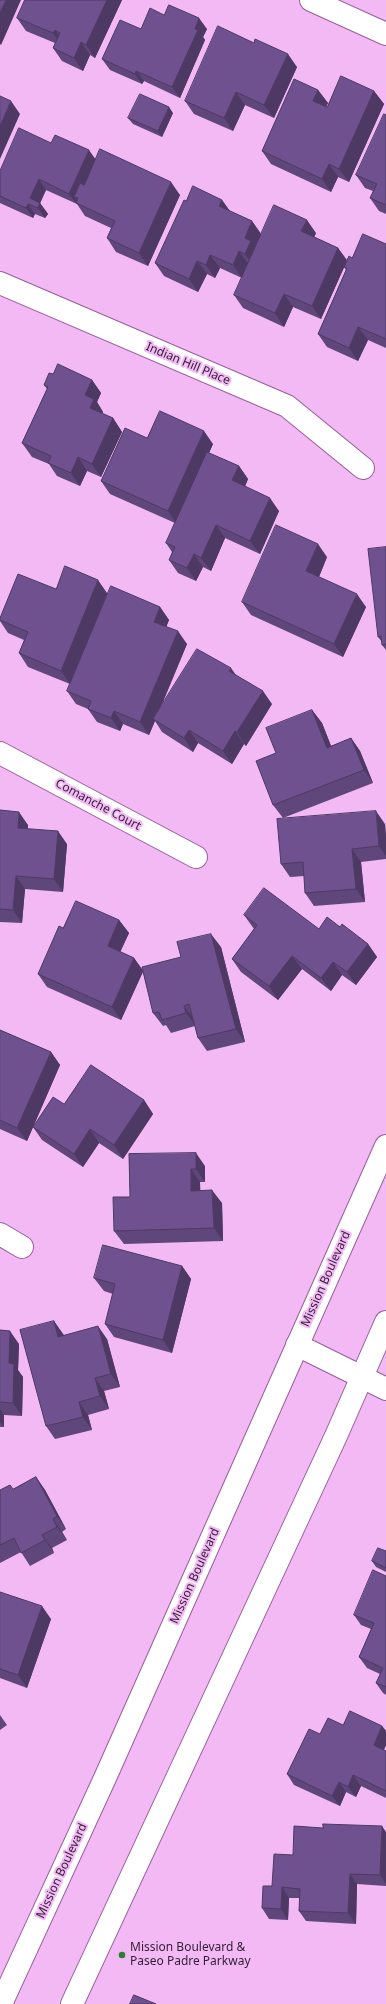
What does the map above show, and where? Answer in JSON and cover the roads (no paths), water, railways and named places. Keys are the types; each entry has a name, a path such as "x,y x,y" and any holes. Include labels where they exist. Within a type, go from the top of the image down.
{"main road":[{"path":"311,0 386,34"},
{"name":"Indian Hill Place","path":"0,283 287,406 363,468"},
{"name":"Comanche Court","path":"0,753 196,857"},
{"name":"Mission Boulevard","path":"1,2004 106,1778 386,1146"},
{"path":"0,1234 22,1247"},
{"path":"72,2004 362,1377 386,1322"},
{"path":"297,1345 386,1389"}],"place":[{"name":"Mission Boulevard & Paseo Padre Parkway","path":"122,1955"}]}
